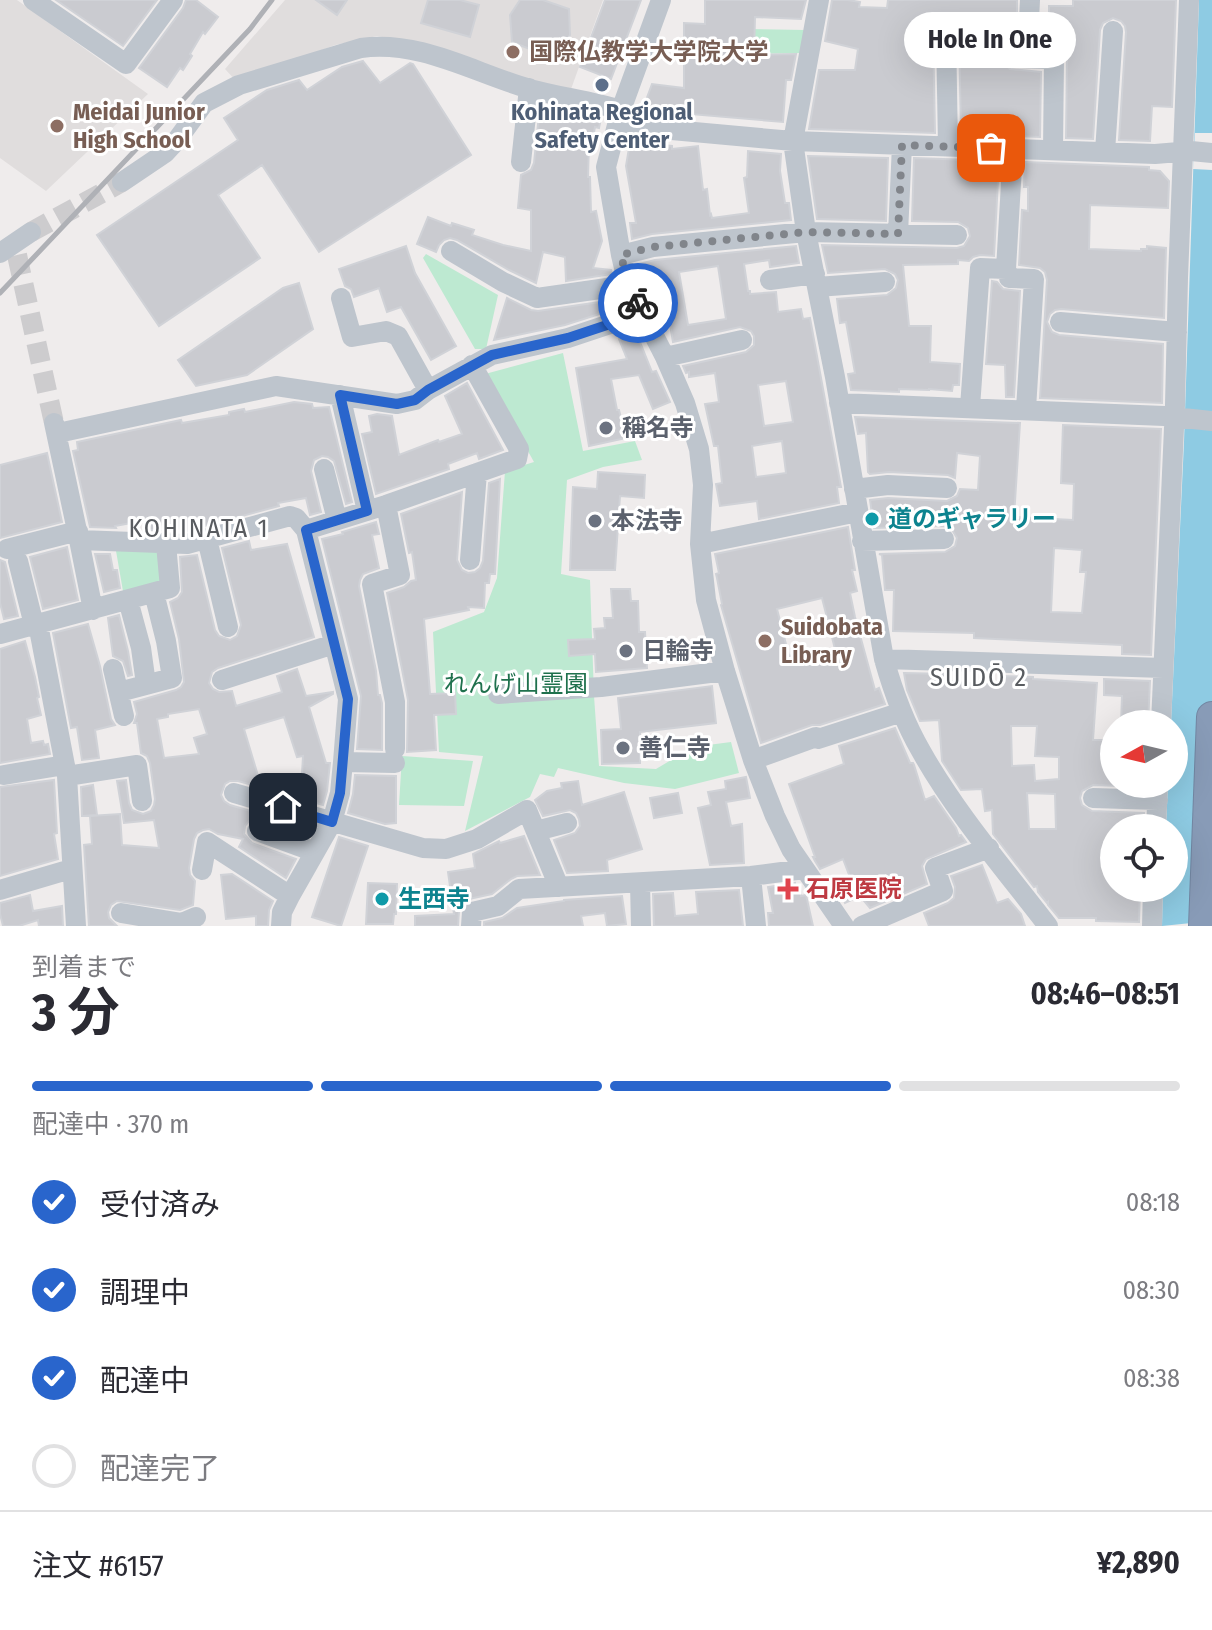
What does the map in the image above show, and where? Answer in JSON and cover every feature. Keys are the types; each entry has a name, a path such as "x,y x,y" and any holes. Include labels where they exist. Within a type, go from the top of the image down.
{"highway":[{"path":"1204,926 1212,717"}],"street":[{"path":"33,0 63,8 126,64 173,0"},
{"path":"661,0 619,118 606,167 621,255 628,285 685,403 699,449 703,485 700,544 706,600 753,760 791,849 844,926"},
{"path":"819,0 793,141 806,232 884,659 902,712 920,750 945,789 1048,926"},
{"path":"1162,710 1178,417 1177,332 1180,227 1188,152 1189,0"},
{"path":"946,31 948,147"},
{"path":"1105,152 1113,31"},
{"path":"122,182 165,153 210,99 239,85 361,48 379,46 409,49 469,66 619,118 793,141 1155,154 1212,153"},
{"path":"1016,58 1054,59 1053,150"},
{"path":"521,162 529,88"},
{"path":"898,234 902,145"},
{"path":"970,407 980,268 1006,269 1013,149"},
{"path":"621,255 653,247 806,232 957,235"},
{"path":"451,251 537,298 628,285"},
{"path":"1009,278 1034,279 1026,409"},
{"path":"770,280 885,282"},
{"path":"341,298 352,337 386,331 398,336 428,390"},
{"path":"93,610 56,428 276,386 397,404 415,400 492,355 568,338 643,313"},
{"path":"1060,322 1177,332"},
{"path":"665,357 742,340"},
{"path":"306,530 517,459 519,449 472,365"},
{"path":"340,395 400,575 372,584 395,702 395,756 343,762"},
{"path":"839,403 1026,409 1212,421"},
{"path":"324,469 337,520"},
{"path":"470,560 477,473"},
{"path":"854,489 888,485 947,488"},
{"path":"700,544 858,512"},
{"path":"76,926 66,770 36,624 12,555 78,535 187,544 290,516 296,518 306,530 348,699 340,793 332,822 282,912 281,926"},
{"path":"207,539 228,627"},
{"path":"862,541 944,539"},
{"path":"0,634 170,588 166,544"},
{"path":"119,692 172,678 154,593"},
{"path":"128,600 141,648 146,684"},
{"path":"222,680 334,644"},
{"path":"884,659 1163,668"},
{"path":"113,669 124,716"},
{"path":"498,694 601,687 725,671"},
{"path":"753,760 816,737 818,739 902,712"},
{"path":"4,775 137,765 142,801"},
{"path":"234,793 423,848 446,849 477,839 527,810 559,887"},
{"path":"1093,798 1100,797"},
{"path":"536,831 567,823"},
{"path":"257,831 315,852"},
{"path":"202,870 207,842 290,896"},
{"path":"862,926 943,891 935,868 989,848"},
{"path":"0,890 71,869"},
{"path":"471,926 472,912 498,906 519,889 751,876 804,869"},
{"path":"751,876 756,926"},
{"path":"640,883 641,926"},
{"path":"1152,926 1153,902"},
{"path":"121,913 182,923 196,917"}],"shaded area":[{"name":"Meidai Junior High School","path":"0,0 17,0 148,94 46,191 0,158"},
{"name":"国際仏教学大学院大学","path":"285,0 603,0 570,92 377,36 335,45 237,82 225,69"}],"green space":[{"path":"743,29 805,30 801,53 744,54"},
{"path":"426,254 498,295 486,349 475,349 423,258"},
{"name":"れんげ山霊園","path":"563,353 583,451 635,441 642,460 603,467 567,480 561,574 590,580 599,766 656,769 693,747 731,742 739,773 675,789 624,783 558,768 554,777 540,774 530,797 465,831 483,756 439,752 433,632 484,612 497,578 505,471 534,462 485,374"},
{"path":"115,545 158,546 164,586 124,597"},
{"path":"402,756 473,761 464,806 399,805"}],"water":[{"path":"1199,0 1212,0 1211,921 1162,926 1163,902 1188,902 1188,814 1167,814 1167,798 1188,798 1188,710 1172,710"}],"pier":[{"path":"1195,133 1212,133 1212,170 1193,169"}],"building":[{"path":"56,0 157,0 123,46"},
{"path":"186,0 196,0 218,17 205,34 203,32 183,70 180,68 167,87 139,68"},
{"path":"316,0 347,0 337,15"},
{"path":"428,0 460,0 479,5 470,37 421,23"},
{"path":"520,0 543,0 569,9 570,35 555,59 512,42 510,15"},
{"path":"605,0 641,0 611,79 580,67"},
{"path":"705,0 806,0 801,19 755,17 754,55 796,54 791,80 786,80 783,122 679,113 679,118 641,114 652,84 684,88 684,23 705,24"},
{"path":"832,0 860,2 859,7 887,8 888,0 1017,0 1017,25 1029,33 1038,29 1049,30 1049,6 1073,6 1073,0 1176,0 1172,107 1152,106 1150,141 1119,140 1126,32 1121,21 1113,18 1103,23 1100,30 1093,139 1066,138 1067,59 1061,48 1054,46 1016,45 1005,51 1003,57 1010,69 1041,72 1040,137 961,134 959,31 953,20 945,18 935,24 933,31 935,133 809,129 819,70 855,70 858,49 825,41"},
{"path":"363,61 380,83 413,64 471,155 319,252 262,165 218,195 260,258 159,326 97,235 238,140 224,118 267,90 299,80 307,90 342,67"},
{"path":"540,105 601,118 599,128 595,127 592,143 589,143 591,212 596,211 602,241 593,268 611,270 612,274 566,281 565,257 543,252 536,283 457,240 444,240 436,252 417,244 428,217 451,226 452,223 474,230 472,235 531,251 531,210 518,208 521,175 531,170 534,163"},
{"path":"630,142 672,146 672,149 698,146 703,190 707,189 712,218 749,213 744,178 747,177 748,151 781,154 780,171 791,220 652,234 632,239 630,223 636,223 626,166"},
{"path":"808,156 888,158 886,221 817,219"},
{"path":"914,158 999,161 994,256 980,255 969,261 958,260 958,264 903,265 909,326 931,326 930,362 960,364 959,385 953,385 952,391 851,390 848,374 855,373 846,322 840,323 837,299 887,295 896,288 898,280 895,274 885,269 828,273 822,245 957,248 964,246 970,236 968,228 958,222 912,221"},
{"path":"1025,162 1149,167 1149,170 1160,171 1169,181 1168,208 1090,205 1089,249 1141,251 1147,246 1166,248 1164,318 1061,309 1050,314 1047,322 1052,332 1059,335 1163,344 1162,403 1040,398 1047,280 1040,268 1019,265 1022,210 1028,211 1028,187 1024,187"},
{"path":"406,246 415,273 456,346 431,360 401,307 387,312 379,288 354,297 351,289 345,286 339,269"},
{"path":"796,246 799,263 770,267 769,260 744,264 748,291 750,294 776,292 778,312 801,309 803,319 810,318 841,487 837,487 839,503 759,519 757,501 720,506 716,484 722,483 718,446 714,446 705,404 719,402 715,373 689,377 683,366 746,352 754,345 754,336 751,331 740,327 673,342 668,313 659,315 655,290 650,291 648,275 641,276 639,264","holes":["718,266 726,319 688,325 679,272","786,381 793,422 764,426 758,385","782,441 786,473 756,477 752,446"]},
{"path":"992,281 1003,289 1020,291 1014,397 1006,397 1005,365 986,364"},
{"path":"299,283 313,329 247,375 196,386 178,360 283,288"},
{"path":"507,298 538,311 614,300 615,309 565,325 494,340"},
{"path":"636,332 652,372 656,371 670,402 653,409 639,375 611,379 626,438 589,446 576,368 627,359 619,339"},
{"path":"467,383 503,450 479,459 477,453 448,464 449,469 376,494 362,434 372,432 369,416 392,416 399,455 439,442 462,434 445,396"},
{"path":"294,402 312,404 313,408 329,407 352,502 346,504 334,461 322,456 314,460 311,471 321,512 310,515 306,498 278,503 279,506 186,531 182,528 148,530 147,520 116,528 90,527 73,451 78,450 77,442 181,420 182,423"},
{"path":"855,417 1020,423 1014,517 1073,520 1074,484 1061,483 1063,425 1161,429 1151,655 1122,654 1122,645 974,638 974,633 893,631 894,590 885,590 882,555 879,554 945,552 955,546 957,538 951,528 944,526 874,528 870,500 947,501 957,496 960,489 978,490 980,456 957,453 955,478 889,472 870,474 866,433 858,434","holes":["1054,548 1082,550 1080,572 1086,572 1082,613 1051,612"]},
{"path":"47,453 62,522 0,538 0,465"},
{"name":"本法寺","path":"598,472 645,475 644,498 620,496 615,570 570,570 573,487 597,489"},
{"path":"500,479 495,574 490,574 489,583 485,583 484,608 468,607 469,610 424,619 430,694 455,693 456,714 434,715 436,750 407,752 408,700 387,593 416,580 401,514 462,492 457,560 462,570 475,572 483,561 489,483"},
{"path":"376,522 379,534 372,535 379,568 363,574 359,586 382,703 382,750 357,749 361,696 322,539"},
{"path":"848,527 857,591 850,593 855,617 875,690 879,688 885,704 761,743 721,605 715,554","holes":["822,598 836,653 803,662 800,653 789,656 777,609"]},
{"path":"249,541 251,550 287,544 314,637 218,668 212,672 209,683 219,692 232,691 236,706 282,692 277,676 297,669 306,696 333,692 309,707 326,763 330,763 323,805 230,781 225,784 221,795 230,805 313,829 309,836 256,818 245,826 244,834 252,843 296,859 286,878 239,847 243,839 203,830 194,839 189,868 195,881 193,905 180,910 117,901 108,912 109,918 117,926 89,926 84,845 92,844 90,816 120,814 122,845 159,848 154,820 124,823 117,781 126,780 132,810 143,814 151,811 155,799 150,763 147,756 141,753 137,723 134,723 137,714 134,702 176,690 184,682 179,639 170,602 182,592 180,557 197,555 219,636 230,640 237,636 241,625 222,548","holes":["199,709 207,734 194,738 199,754 164,758 157,719","284,717 297,757 303,756 301,791 259,779 244,729"]},
{"path":"67,547 78,600 43,609 30,557"},
{"path":"95,554 110,554 120,588 104,592"},
{"path":"0,560 5,562 18,616 4,619 0,603"},
{"path":"611,589 630,589 631,601 638,601 639,632 645,632 647,668 596,672 595,654 569,656 568,640 595,639 594,629 605,628 604,618 613,618"},
{"path":"119,615 132,675 128,676 123,661 113,656 108,618"},
{"path":"88,624 115,725 95,730 99,758 82,760 77,727 71,728 53,633"},
{"path":"25,641 41,715 27,719 31,743 43,741 44,745 48,744 50,754 0,763 0,649"},
{"path":"904,673 948,674 953,682 999,685 999,676 1097,683 1093,740 1100,740 1100,785 1082,791 1080,798 1082,805 1092,811 1144,813 1100,814 1100,902 1140,902 1139,922 1059,918 1038,892 1037,886 1034,887 993,834 992,810 985,811 982,789 961,790 942,761 939,720 920,721 907,690","holes":["1011,726 1037,726 1035,756 1059,757 1059,779 1035,781 1034,765 1012,766","1027,793 1055,794 1056,829 1029,829"]},
{"path":"1104,679 1150,681 1149,710 1122,710 1122,696 1104,695"},
{"path":"712,686 716,723 640,732 640,763 602,764 601,730 621,729 618,698"},
{"path":"895,728 910,763 914,765 925,800 934,796 966,842 926,859 922,866 927,884 870,908 860,896 845,903 838,886 851,880 843,859 820,869 813,857 789,784 844,764 839,746"},
{"path":"355,775 396,776 396,823 385,824 348,813"},
{"path":"746,777 750,798 726,802 731,826 742,824 744,863 710,865 698,808 711,805 708,792 726,789 725,781"},
{"path":"54,780 57,833 54,834 58,859 0,876 0,787"},
{"path":"578,781 582,805 624,792 642,849 607,860 608,871 567,873 554,840 575,833 580,826 579,819 570,810 543,816 535,800 547,791 562,788 561,783"},
{"path":"93,785 97,815 82,816 81,787"},
{"path":"678,793 682,813 654,818 650,798"},
{"path":"524,836 540,875 517,876 492,894 469,899 459,911 458,926 415,926 415,916 454,914 448,872 475,868 473,854 499,841"},
{"path":"339,837 368,846 341,926 312,917"},
{"path":"982,865 997,903 1008,899 1021,914 1025,926 929,926 924,913 954,898 955,887 951,876"},
{"path":"232,874 273,901 268,926 256,926 256,916 226,919 221,875"},
{"name":"生西寺","path":"368,883 397,884 393,924 366,924"},
{"path":"795,883 795,888 800,887 801,896 806,895 813,926 769,926 768,913 773,913 768,887"},
{"path":"739,890 743,926 654,926 653,894 673,893 675,916 698,914 696,892"},
{"path":"30,895 33,911 62,906 63,926 39,926 38,920 19,926 3,926 0,903"},
{"path":"622,896 626,924 607,926 605,913 581,916 583,926 484,926 484,922 502,918 517,908 564,900"}],"tunnel":[{"path":"31,232 122,182"},
{"path":"17,255 54,423"}],"railway":[{"path":"0,293 250,29 272,0"}],"way so far":[{"path":"638,303 628,285 621,255 653,247 806,232 898,234 902,145 991,148"}],"place":[{"name":"国際仏教学大学院大学","path":"513,52"},
{"name":"Kohinata Regional Safety Center","path":"602,85"},
{"name":"Meidai Junior High School","path":"57,126"},
{"name":"Hole In One","path":"991,148"},
{"name":"稱名寺","path":"606,428"},
{"name":"道のギャラリー","path":"872,519"},
{"name":"本法寺","path":"595,521"},
{"name":"Suidobata Library","path":"765,641"},
{"name":"日輪寺","path":"626,651"},
{"name":"善仁寺","path":"623,748"},
{"name":"石原医院","path":"788,889"},
{"name":"生西寺","path":"382,899"}],"district":[{"name":"KOHINATA 1","path":"199,528"},
{"name":"SUIDŌ 2","path":"979,677"}],"route":[{"path":"283,807 332,822 340,793 348,699 306,530 367,511 340,395 397,404 415,400 492,355 568,338 643,313 638,303"}]}
